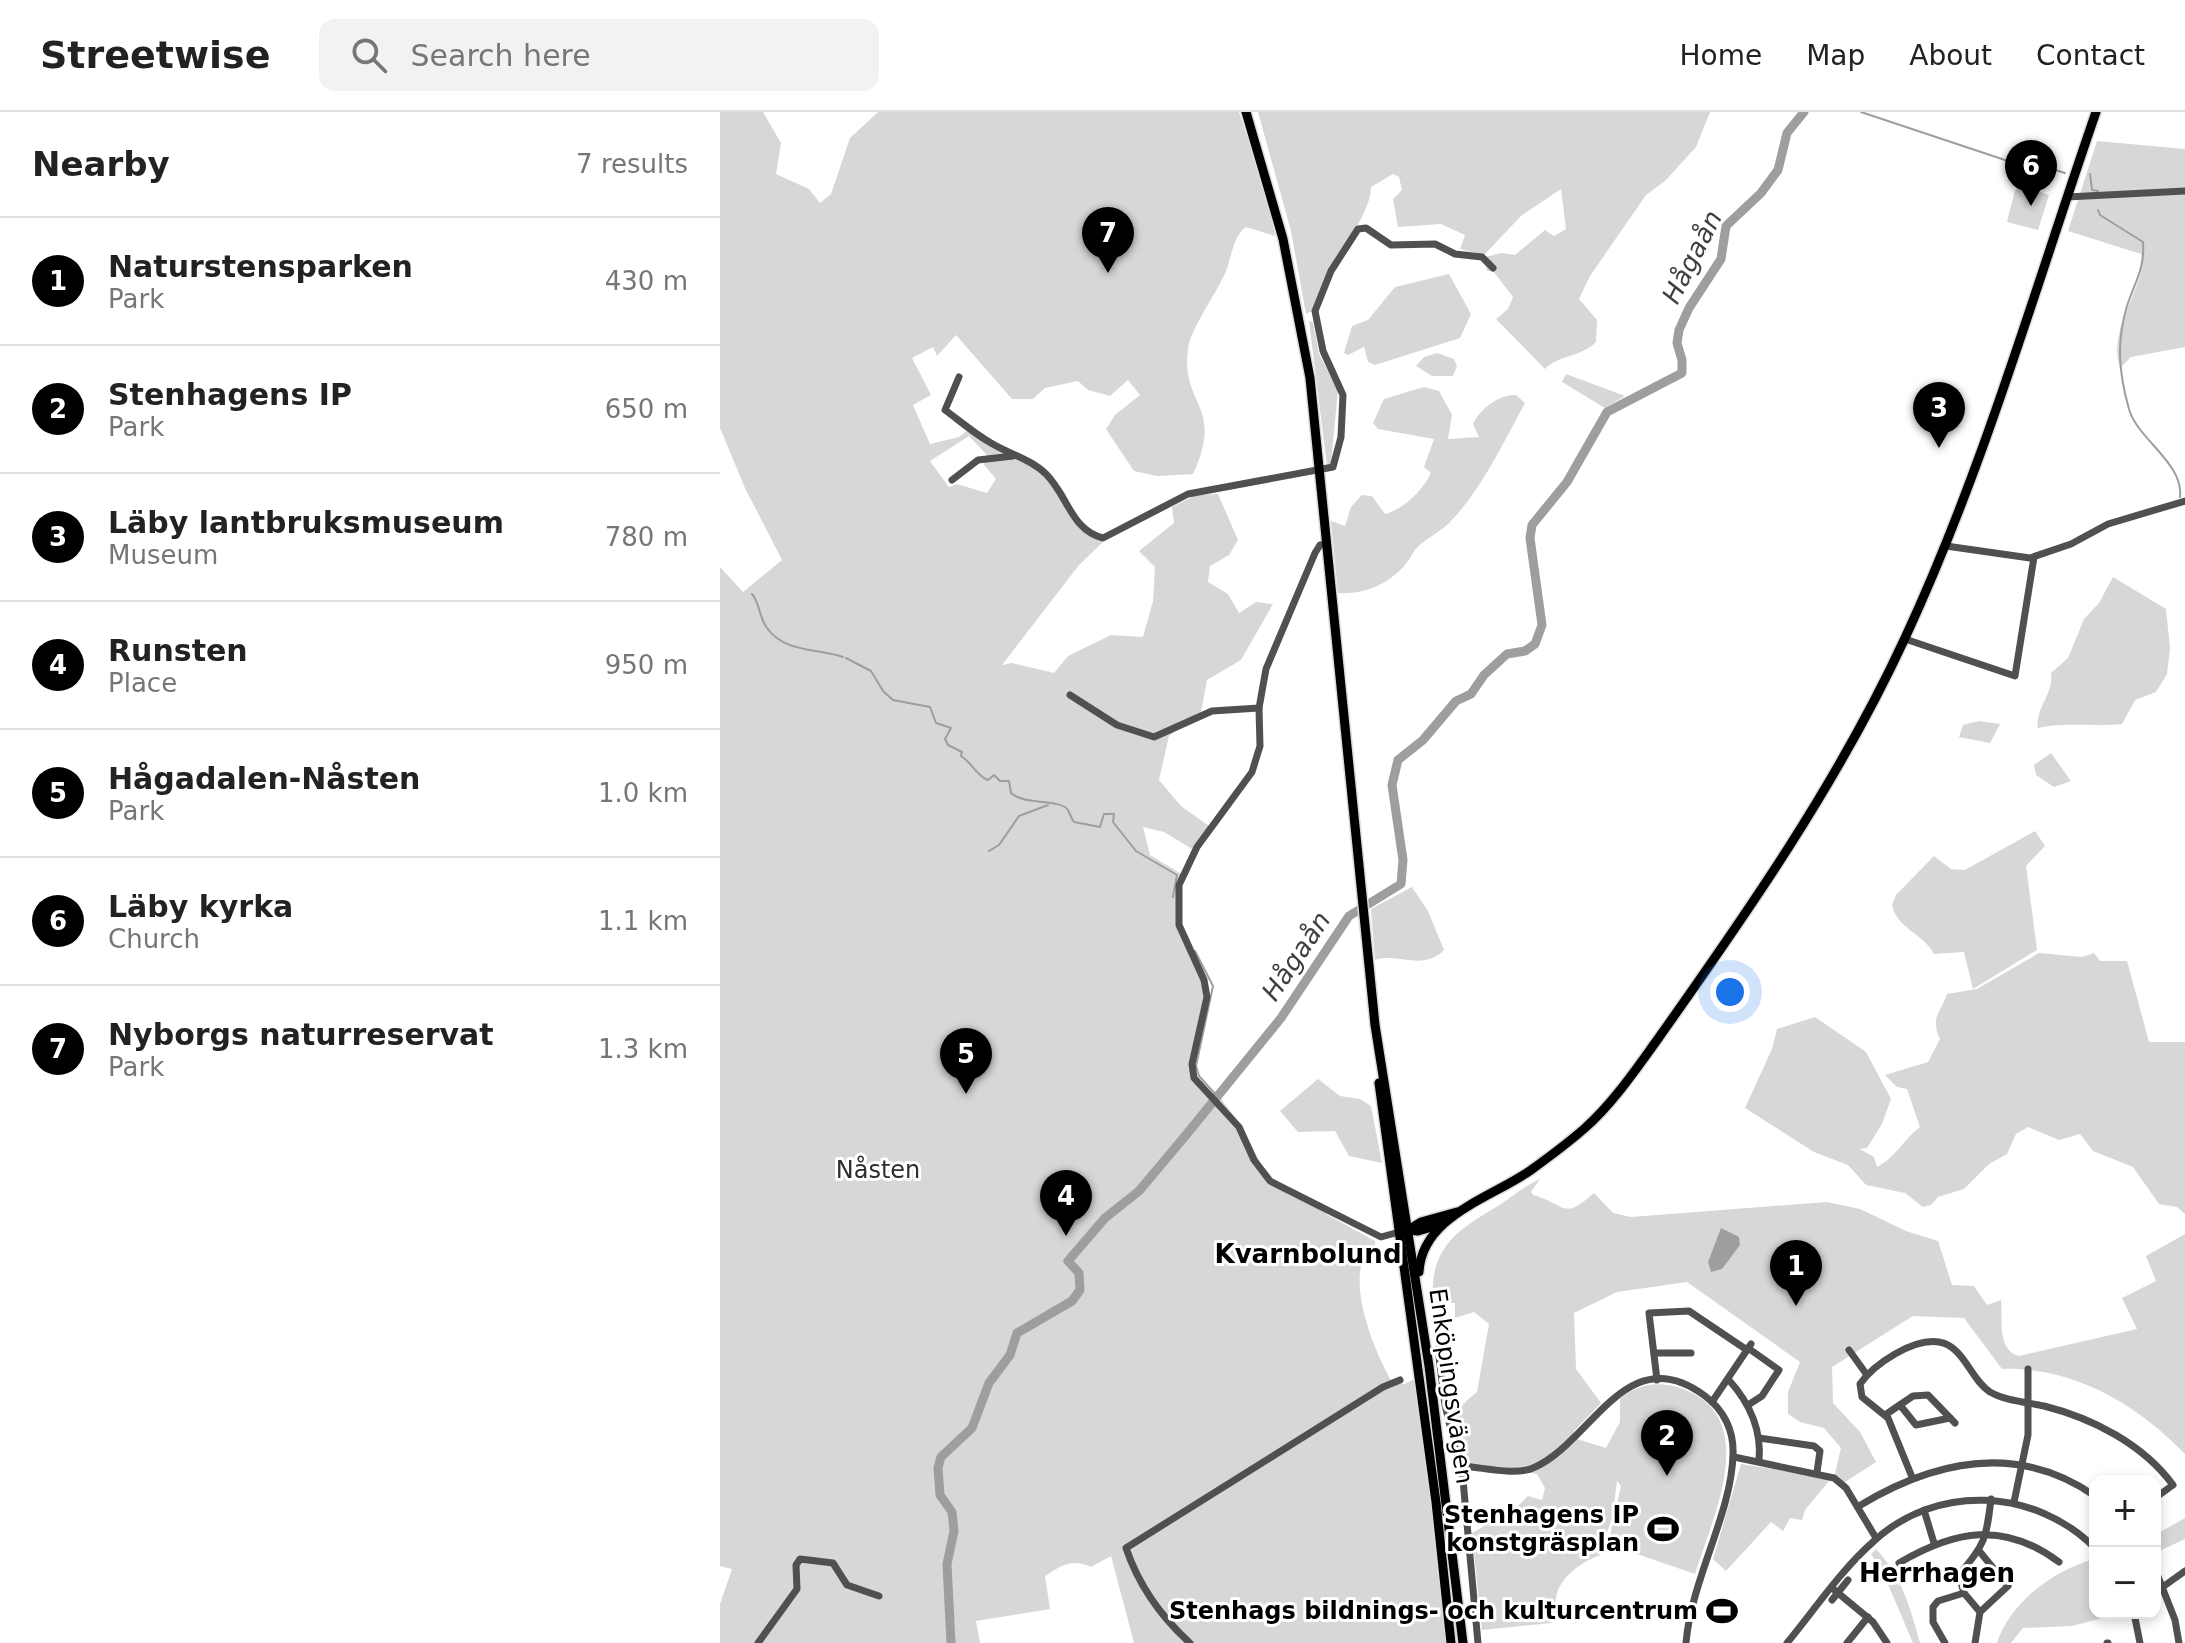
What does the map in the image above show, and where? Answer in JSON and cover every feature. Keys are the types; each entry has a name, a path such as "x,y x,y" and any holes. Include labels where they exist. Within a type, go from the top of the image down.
{"main road":[{"path":"1246,112 1269,185 1301,319 1320,469 1382,1108 1404,1231"},
{"path":"1419,1300 1422,1253 1429,1239 1462,1210 1541,1163 1588,1125 1616,1095 1785,856 1841,762 1905,639 1946,546 2096,112"},
{"path":"1379,1060 1406,1212 1404,1231"},
{"path":"1404,1231 1421,1222 1462,1210"},
{"path":"1406,1212 1421,1222"},
{"path":"1404,1231 1418,1231 1445,1223"},
{"name":"Enköpingsvägen","path":"1404,1231 1419,1300 1463,1643"},
{"name":"Enköpingsvägen","path":"1404,1231 1451,1643"}],"street":[{"path":"2067,197 2185,191"},
{"path":"1335,476 1333,467 1341,437 1343,391 1323,351 1314,316 1331,271 1352,234 1362,227 1391,245 1435,244 1455,254 1485,259 1493,268"},
{"path":"1301,319 1314,316"},
{"path":"959,377 945,410 1015,456 1039,467 1063,494 1076,523 1085,532 1103,538 1188,494 1333,467"},
{"path":"952,480 978,460 1015,456"},
{"path":"1946,546 2015,558 2034,557 2071,544 2116,521 2185,501"},
{"path":"1327,544 1320,545 1315,553 1270,659 1259,708 1260,746 1252,772 1194,853 1177,896 1180,930 1204,980 1207,997 1192,1064 1194,1078 1239,1127 1254,1160 1270,1181 1381,1237 1404,1231"},
{"path":"1905,639 2015,676 2034,557"},
{"path":"1070,695 1120,726 1154,737 1209,712 1259,708"},
{"path":"1657,1380 1649,1313 1685,1310 1779,1370 1762,1396 1748,1405"},
{"path":"1651,1332 1655,1323"},
{"path":"1912,1477 1885,1415 1860,1393 1860,1384 1867,1375 1914,1344 1936,1341 1955,1349 1989,1391 2087,1420 2121,1439 2153,1463 2173,1485 2161,1494"},
{"path":"1438,1349 1445,1405 1461,1466 1478,1643"},
{"path":"1712,1402 1749,1350"},
{"path":"1849,1350 1867,1375"},
{"path":"1654,1353 1691,1353"},
{"path":"2014,1502 2024,1464 2029,1403 2028,1369"},
{"path":"1728,1379 1748,1405 1759,1438 1759,1461"},
{"path":"1190,1643 1160,1616 1132,1567 1126,1548 1383,1387 1400,1380"},
{"path":"1461,1466 1523,1471 1537,1466 1558,1453 1619,1393 1657,1380 1687,1386 1712,1402 1730,1431 1734,1457 1691,1607 1686,1643"},
{"path":"1930,1396 1934,1385"},
{"path":"1885,1415 1916,1394 1930,1396 1952,1420 1916,1425"},
{"path":"1900,1405 1916,1425"},
{"path":"1914,1434 1916,1425"},
{"path":"1759,1438 1814,1446 1820,1451 1817,1472"},
{"path":"1734,1457 1817,1472 1842,1484 1859,1506 1876,1538"},
{"path":"1859,1506 1912,1477 1964,1463 1996,1460 2024,1464 2065,1479 2089,1493"},
{"path":"1980,1612 1964,1593 1959,1575 1980,1552 1987,1535 1991,1499"},
{"path":"1787,1643 1876,1538 1924,1510 1960,1501 1991,1499 2014,1502 2061,1521 2094,1547"},
{"path":"1924,1510 1934,1543"},
{"path":"1899,1563 1934,1543 1961,1536 1987,1535 2021,1540 2059,1562"},
{"path":"1975,1643 1980,1612 2008,1586 1980,1552"},
{"path":"758,1643 797,1589 796,1565 800,1559 833,1563 847,1585 879,1596"},
{"path":"2164,1586 2185,1571"},
{"path":"1832,1600 1835,1590 1848,1580"},
{"path":"2161,1581 2175,1620 2179,1643"},
{"path":"1835,1590 1868,1617 1887,1643"},
{"path":"1945,1643 1933,1622 1933,1607 1938,1601 1964,1593"},
{"path":"1847,1643 1868,1617"},
{"path":"2135,1619 2140,1643"}],"green space":[{"name":"Nåsten","path":"720,112 763,112 781,143 776,174 809,189 820,203 831,194 850,138 878,112 1239,112 1269,205 1275,236 1246,227 1242,231 1222,280 1190,340 1187,368 1205,433 1193,474 1157,476 1134,471 1106,429 1115,415 1140,395 1128,380 1110,396 1088,390 1078,381 1045,388 1033,399 1012,399 956,335 937,356 933,347 912,358 931,395 913,405 930,444 959,437 969,429 1050,473 1065,493 1078,522 1103,542 1079,565 1002,665 1012,663 1054,673 1068,656 1111,635 1143,637 1153,601 1155,567 1139,551 1174,523 1172,507 1196,495 1218,494 1238,540 1229,555 1210,566 1208,582 1228,594 1239,613 1256,602 1273,604 1241,660 1207,680 1201,712 1169,736 1159,780 1181,806 1209,826 1192,849 1164,832 1143,827 1150,855 1183,875 1179,920 1206,988 1194,1063 1195,1080 1222,1100 1241,1125 1265,1172 1277,1183 1328,1207 1326,1214 1375,1241 1375,1255 1362,1262 1360,1291 1372,1340 1392,1382 1404,1384 1415,1379 1417,1385 1448,1643 1134,1643 1111,1556 1091,1567 1067,1564 1045,1576 1050,1609 976,1621 980,1643 720,1643 720,1604 732,1569 720,1566 720,567 743,592 782,560 745,488 720,428","holes":["969,436 987,455 984,465 996,479 987,493 957,484 949,487 930,461"]},
{"path":"1258,112 1710,112 1696,147 1665,181 1646,195 1590,276 1579,299 1597,320 1596,342 1545,369 1496,319 1508,309 1513,297 1493,271 1487,271 1485,257 1501,253 1515,255 1545,230 1554,236 1566,229 1561,189 1522,215 1484,255 1460,249 1465,235 1441,224 1398,227 1393,199 1402,190 1399,177 1393,174 1371,187 1363,214 1326,279 1312,311 1306,314 1291,231"},
{"path":"2097,141 2185,149 2185,347 2131,357 2120,368 2118,337 2139,278 2141,254 2068,231"},
{"path":"2022,186 2049,195 2038,230 2007,222 2015,190"},
{"path":"1449,274 1471,314 1460,338 1375,365 1368,362 1364,347 1348,355 1344,353 1352,326 1368,320 1395,287"},
{"path":"1309,321 1313,322 1319,354 1338,390 1331,463 1327,466"},
{"path":"1437,353 1454,359 1457,366 1453,376 1432,376 1416,366 1424,357"},
{"path":"1566,374 1625,396 1605,408 1562,382"},
{"path":"1424,387 1439,391 1452,415 1448,439 1479,437 1473,424 1486,408 1498,400 1516,395 1525,403 1482,480 1450,522 1420,545 1407,563 1382,584 1361,591 1338,593 1331,521 1345,526 1351,507 1362,495 1372,496 1385,514 1392,512 1412,498 1431,473 1424,467 1434,439 1378,429 1373,423 1384,399"},
{"path":"2113,577 2166,609 2170,648 2167,674 2156,692 2135,700 2122,724 2038,728 2039,714 2050,688 2051,673 2068,658 2084,619 2099,603"},
{"path":"1979,721 2000,724 1990,743 1959,737 1963,725"},
{"path":"2051,753 2071,781 2054,787 2036,775 2034,765"},
{"path":"2035,831 2045,846 2026,866 2037,950 1973,989 1964,952 1934,954 1899,920 1892,905 1896,895 1934,856 1951,869 1965,870"},
{"path":"1412,887 1428,911 1444,950 1427,960 1375,960 1371,909"},
{"path":"2039,953 2082,957 2094,953 2100,961 2127,961 2149,1042 2185,1042 2185,1214 2177,1207 2159,1204 2133,1167 2093,1151 2080,1134 2059,1140 2028,1127 2016,1134 2007,1154 1989,1164 1964,1189 1938,1197 1931,1205 1923,1207 1905,1193 1866,1185 1848,1165 1814,1152 1745,1108 1772,1049 1777,1029 1815,1017 1866,1052 1891,1099 1882,1124 1867,1148 1860,1149 1874,1157 1877,1167 1920,1127 1907,1089 1897,1087 1885,1075 1928,1062 1940,1039 1936,1021 1947,994 1977,989"},
{"path":"1318,1079 1340,1096 1360,1099 1371,1106 1382,1163 1349,1156 1335,1131 1298,1132 1280,1111"},
{"path":"1540,1179 1531,1192 1533,1195 1559,1206 1576,1207 1594,1193 1613,1213 1631,1217 1827,1202 1860,1209 1906,1231 1938,1241 1952,1285 1974,1286 1987,1305 2001,1300 2004,1340 2012,1353 2019,1356 2137,1329 2122,1298 2156,1281 2146,1256 2185,1234 2185,1454 2147,1420 2102,1392 2054,1374 2002,1369 1964,1318 1913,1316 1832,1367 1833,1403 1860,1432 1876,1462 1842,1484 1834,1478 1841,1448 1824,1428 1800,1422 1788,1414 1788,1392 1800,1362 1687,1282 1617,1292 1574,1313 1576,1369 1601,1403 1574,1431 1577,1439 1606,1448 1620,1422 1620,1399 1633,1390 1647,1386 1661,1384 1677,1387 1703,1400 1719,1419 1726,1442 1725,1468 1720,1496 1695,1574 1608,1544 1621,1486 1617,1481 1613,1514 1600,1555 1566,1577 1558,1590 1551,1623 1482,1630 1472,1533 1486,1525 1498,1526 1528,1496 1542,1500 1545,1488 1537,1474 1465,1463 1456,1432 1456,1416 1477,1392 1489,1324 1474,1312 1455,1318 1455,1303 1433,1303 1433,1284 1440,1255 1457,1233"},
{"path":"1741,1464 1818,1476 1829,1481 1805,1510 1802,1520 1790,1518 1783,1531 1771,1522 1726,1571 1713,1559"},
{"path":"2185,1518 2185,1539 2161,1550 2161,1532"},
{"path":"1876,1549 1899,1582 1920,1643 1913,1643 1884,1575 1871,1554"},
{"path":"2089,1561 2089,1619 2099,1619 2072,1626 2023,1628 2011,1643 1997,1643 2003,1628 2023,1601 2050,1579"}],"shaded area":[{"path":"1721,1228 1739,1237 1740,1245 1722,1269 1711,1272 1708,1262"}],"waterway":[{"name":"Hågaån","path":"951,1643 947,1564 954,1531 952,1512 940,1495 938,1468 941,1457 972,1428 989,1383 1010,1355 1017,1333 1072,1301 1080,1290 1079,1273 1068,1261 1105,1218 1139,1191 1186,1135 1281,1018 1349,916 1401,884 1403,860 1392,785 1398,760 1423,740 1456,701 1471,694 1484,675 1507,654 1525,651 1535,644 1542,625 1530,538 1532,525 1567,482 1607,412 1682,373 1677,343 1679,330 1689,308 1721,259 1726,226 1761,193 1778,170 1787,133 1804,112"},
{"path":"1861,112 2014,163 2021,159 2065,173"},
{"path":"2090,174 2092,190 2098,191"},
{"path":"2098,210 2100,215 2143,242 2141,267 2121,332 2121,371 2134,420 2175,473 2180,497"},
{"path":"752,594 764,624 774,636 792,646 843,657"},
{"path":"846,658 871,671 883,691 893,700 930,707 936,723 951,728 945,739 948,745 962,752 961,756 984,778 988,780 994,775 1000,781 1009,781 1011,793 1017,797 1064,806 1074,822 1100,827 1104,814 1114,814 1113,822 1136,851 1177,875 1173,897"},
{"path":"989,851 999,845 1019,816 1048,805"},
{"path":"1195,951 1213,986 1196,1066 1199,1076 1217,1096"}],"place":[{"name":"Läby kyrka","path":"2031,206"},
{"name":"Nyborgs naturreservat","path":"1108,273"},
{"name":"Läby lantbruksmuseum","path":"1939,448"},
{"name":"Hågadalen-Nåsten","path":"966,1094"},
{"name":"Runsten","path":"1066,1236"},
{"name":"Naturstensparken","path":"1796,1306"},
{"name":"Stenhagens IP","path":"1667,1476"},
{"name":"Stenhagens IP konstgräsplan","path":"1663,1529"},
{"name":"Stenhags bildnings- och kulturcentrum","path":"1722,1611"}],"district":[{"name":"Kvarnbolund","path":"1308,1254"},
{"name":"Herrhagen","path":"1937,1573"}]}
